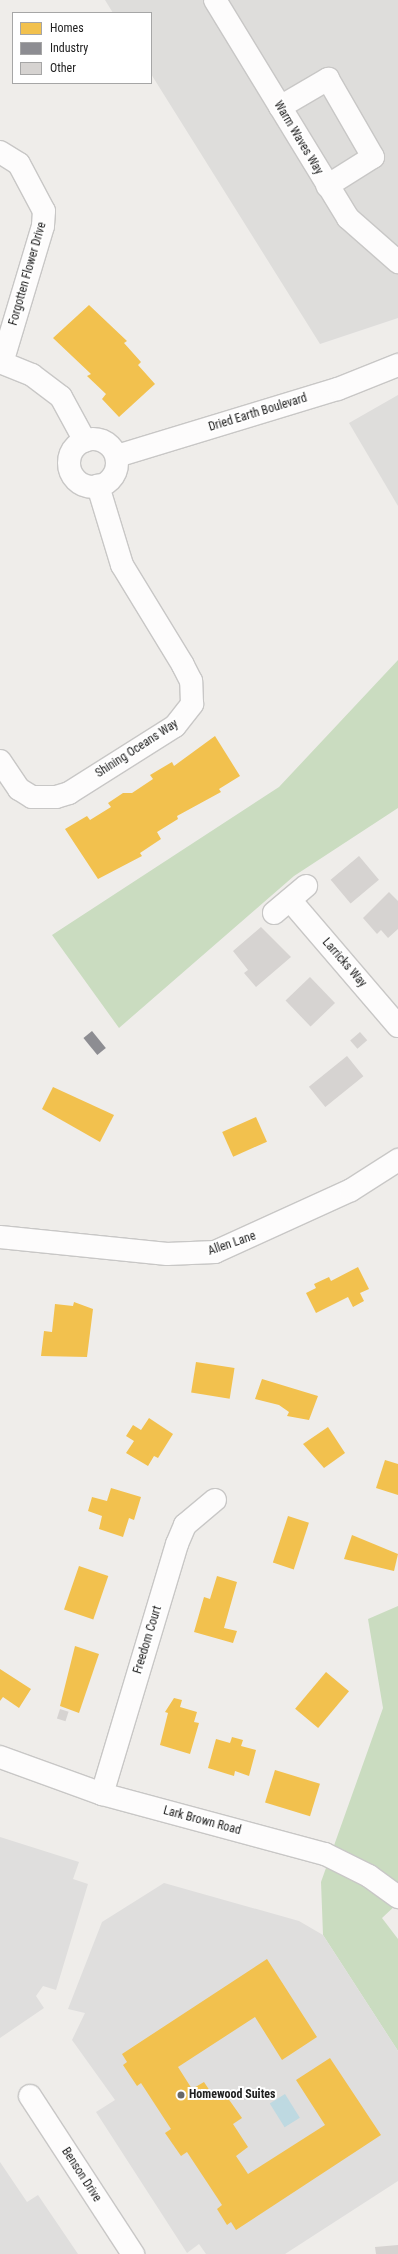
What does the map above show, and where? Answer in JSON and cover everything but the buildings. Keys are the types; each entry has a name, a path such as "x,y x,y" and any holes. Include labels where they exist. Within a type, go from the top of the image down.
{"street":[{"name":"Warm Waves Way","path":"215,0 327,186 363,234 398,262"},
{"path":"280,107 328,79 373,157 327,186"},
{"name":"Forgotten Flower Drive","path":"0,152 19,164 44,211 43,226 1,362"},
{"path":"1,362 37,378 61,397 85,441"},
{"name":"Dried Earth Boulevard","path":"117,456 338,389 398,365"},
{"path":"101,440 117,456 114,476 98,486 90,488 78,483 69,469 70,451 85,441 101,440"},
{"name":"Shining Oceans Way","path":"0,762 19,789 32,797 56,798 175,726 192,704 191,681 183,665 122,565 98,486"},
{"name":"Larricks Way","path":"290,900 398,1026"},
{"name":"Allen Lane","path":"0,1237 167,1254 216,1252 351,1190 398,1160"},
{"name":"Freedom Court","path":"102,1794 177,1544 185,1525 215,1500"},
{"name":"Lark Brown Road","path":"0,1757 102,1794 325,1854 369,1876 398,1897"},
{"name":"Benson Drive","path":"30,2096 133,2254"}],"shaded area":[{"path":"105,0 398,0 398,318 320,344 152,76 152,12 112,12"},
{"path":"398,395 398,506 349,423"},
{"path":"0,1837 79,1862 73,1879 88,1884 56,1990 43,1986 36,1996 44,2008 0,2038"},
{"path":"164,1883 299,1921 323,1935 398,2051 398,2181 285,2254 206,2254 199,2244 187,2253 96,2112 115,2100 72,2040 85,2013 68,2009 102,1922"},
{"path":"0,2162 27,2202 38,2195 78,2254 0,2254"}],"green space":[{"path":"398,660 398,808 294,876 119,1028 52,935 279,787"},
{"path":"398,1606 398,1903 382,1918 398,1939 398,2051 323,1935 321,1882 383,1708 368,1619"}],"water":[{"path":"285,2094 300,2118 285,2127 270,2104"}],"place":[{"name":"Homewood Suites","path":"181,2095"}]}
